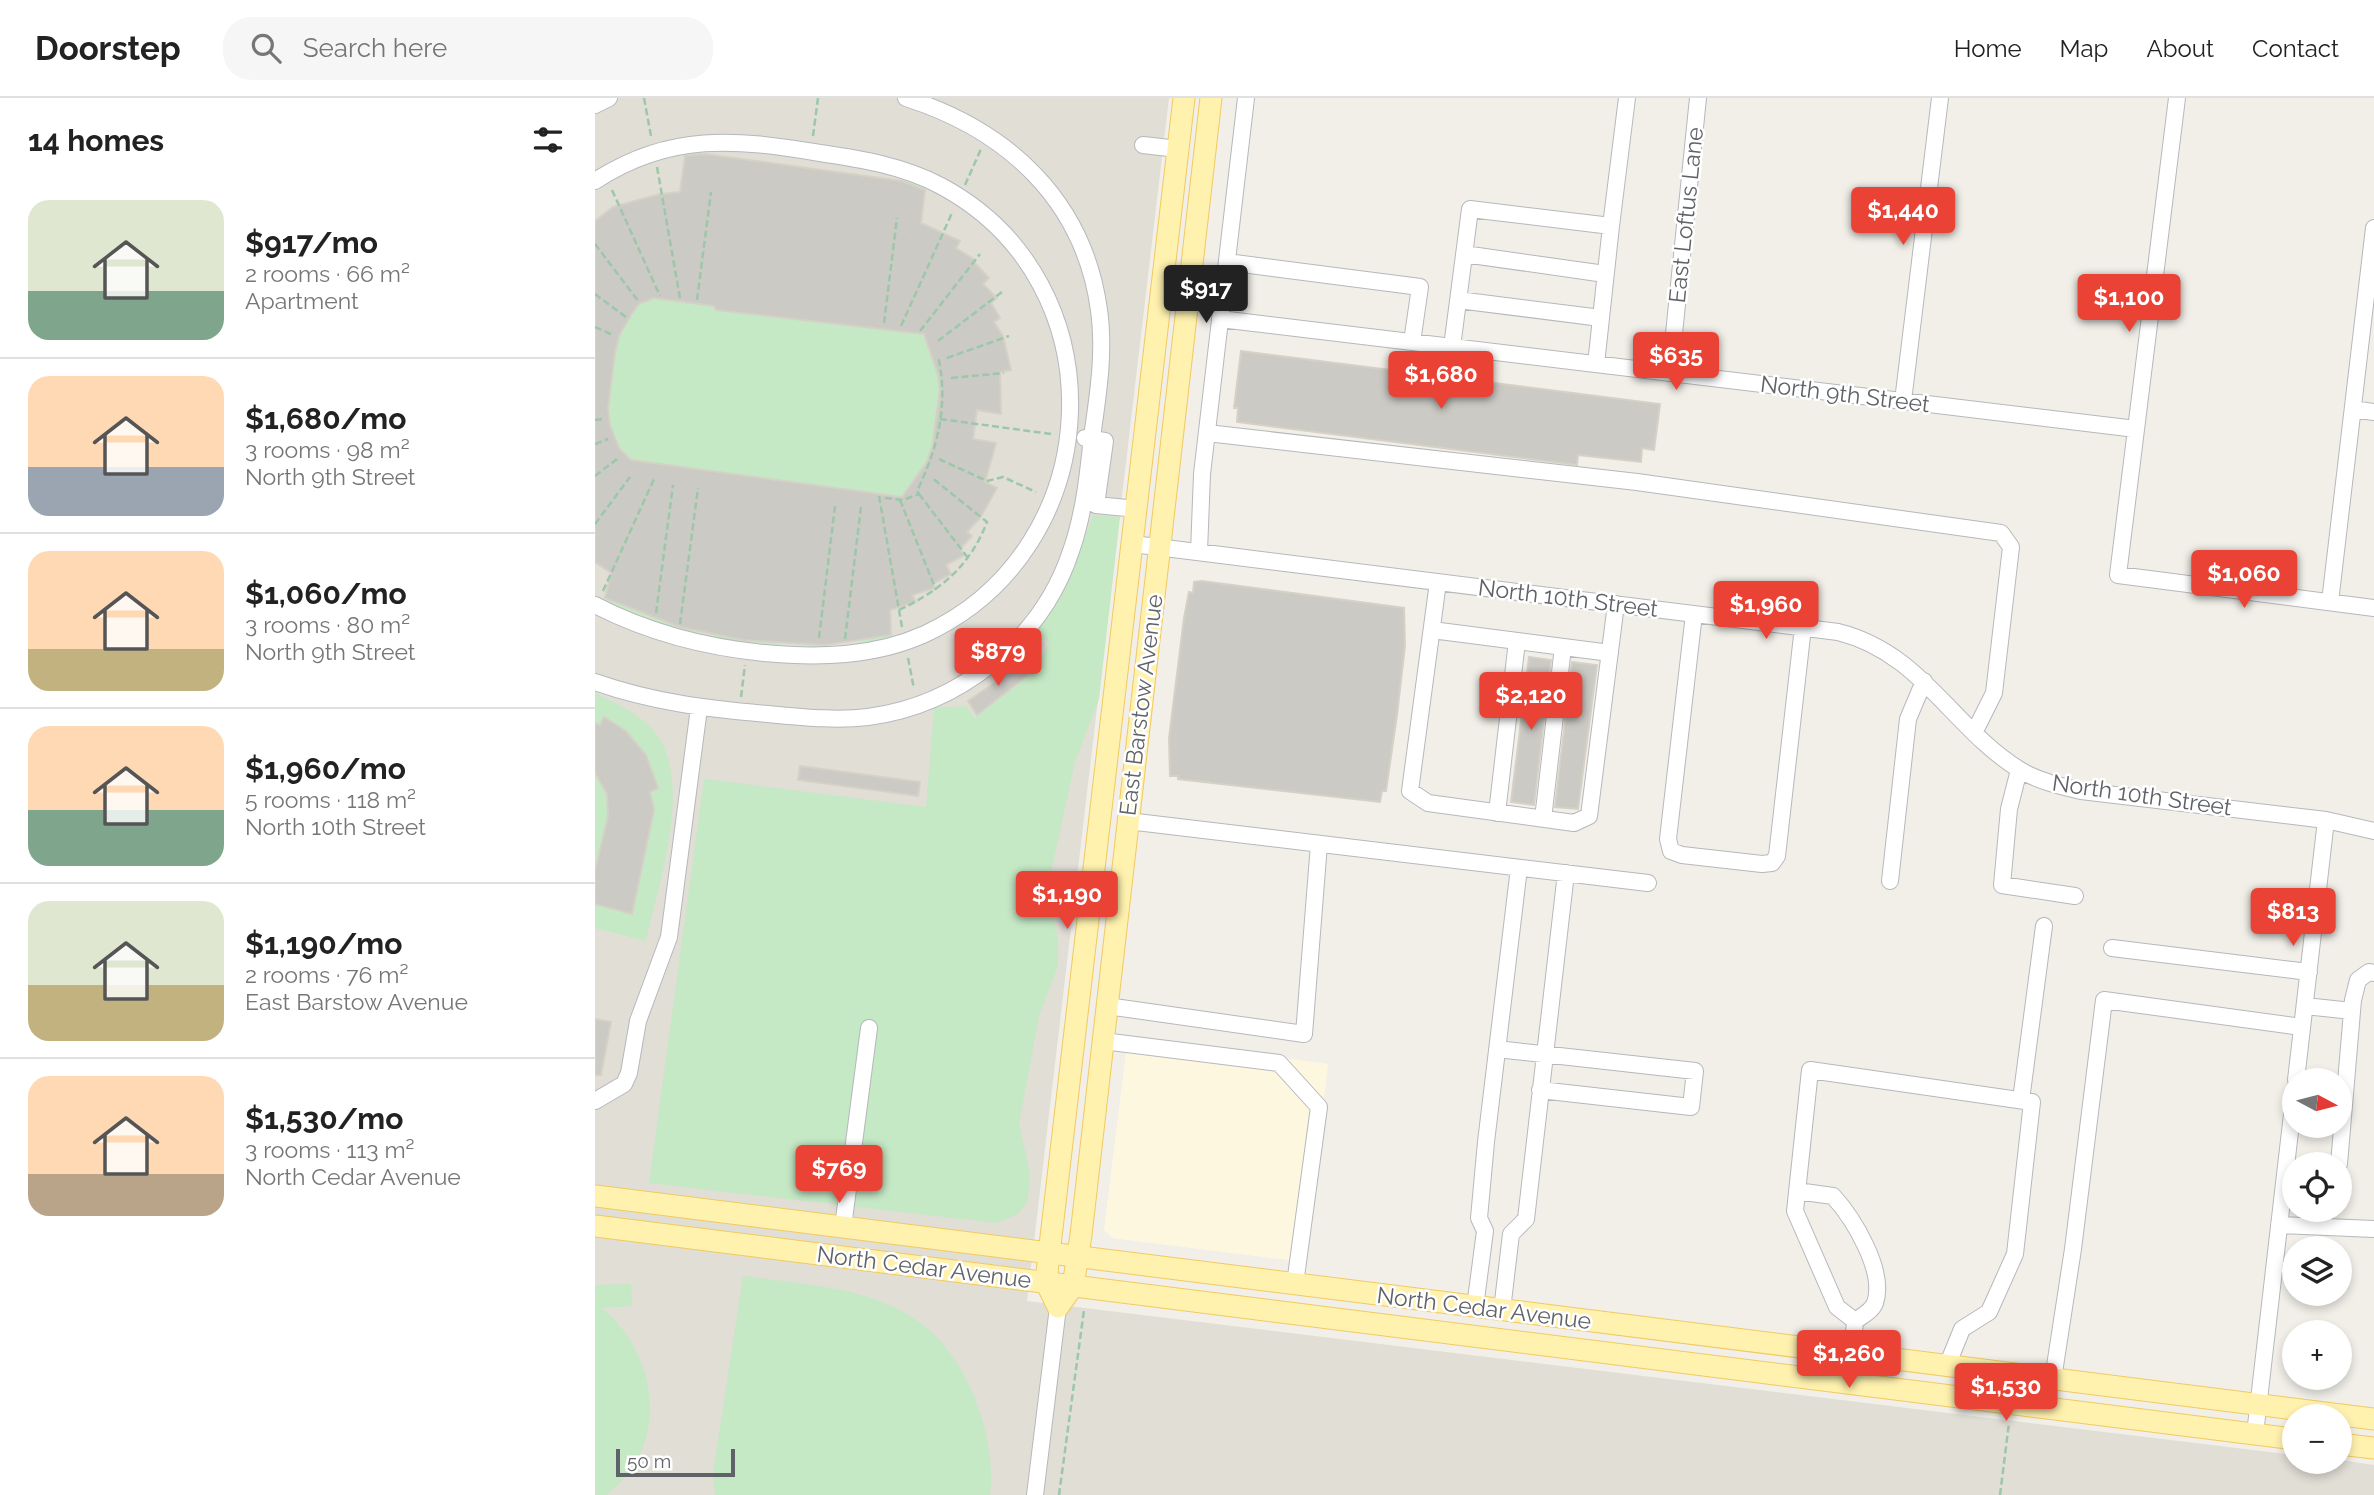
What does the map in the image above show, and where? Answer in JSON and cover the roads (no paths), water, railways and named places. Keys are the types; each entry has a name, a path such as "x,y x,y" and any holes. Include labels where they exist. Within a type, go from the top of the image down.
{"main road":[{"name":"East Barstow Avenue","path":"1046,1282 1184,98"},
{"name":"East Barstow Avenue","path":"1058,1307 1073,1286 1077,1259 1211,98"},
{"name":"North Cedar Avenue","path":"595,1196 1077,1259 2374,1419"},
{"name":"North Cedar Avenue","path":"595,1226 2282,1437"},
{"path":"1046,1282 1058,1307"},
{"path":"1722,1367 1798,1363 1928,1377 1940,1375 1947,1366"},
{"path":"2352,1445 2374,1448"}],"street":[{"path":"595,105 609,98"},
{"path":"595,682 628,693 699,708 740,712 844,719 917,706 956,688 1012,646 1038,616 1057,586 1071,552 1083,507 1100,363 1099,311 1080,240 1049,192 1030,169 988,134 941,109 906,98"},
{"path":"1199,552 1207,433 1246,98"},
{"path":"1596,364 1627,98"},
{"name":"East Loftus Lane","path":"1670,373 1698,98"},
{"path":"1903,401 1940,98"},
{"path":"2177,98 2118,575 2374,608"},
{"path":"596,606 678,639 747,651 817,656 843,654 905,642 948,621 999,583 1031,543 1053,499 1068,436 1070,403 1067,359 1051,303 1028,260 1009,236 960,197 936,183 881,164 750,142 719,141 654,152 600,178"},
{"path":"1143,145 1178,149"},
{"path":"1452,347 1470,209 1611,226"},
{"path":"2330,602 2374,228"},
{"path":"1464,254 1605,274"},
{"path":"1227,261 1420,287 1412,342"},
{"path":"1458,300 1601,318"},
{"name":"North 9th Street","path":"1220,319 2136,429"},
{"path":"2353,410 2374,412"},
{"path":"1207,433 1637,482 2001,533 2011,547 1994,693 1975,731"},
{"path":"1068,436 1105,441 1096,505 1137,509"},
{"name":"North 10th Street","path":"1133,544 1803,627 1864,638 1906,664 1975,731 2019,769 2045,781 2081,791 2326,820 2374,831"},
{"path":"1438,582 1410,791 1427,803 1574,823 1588,816 1616,604"},
{"path":"1694,614 1668,845 1675,853 1696,856 1767,864 1777,856 1803,627"},
{"path":"1432,630 1610,653"},
{"path":"1497,813 1517,641"},
{"path":"1542,819 1563,647"},
{"path":"1890,881 1907,719 1924,681"},
{"path":"595,1101 624,1084 638,1021 669,937 699,708"},
{"path":"2019,769 2009,809 2003,886 2008,889 2075,896"},
{"path":"2297,1068 2326,820"},
{"path":"1128,821 1648,883"},
{"path":"1107,1006 1304,1034 1309,940 1319,844"},
{"path":"1475,1307 1485,1231 1479,1218 1519,867"},
{"path":"1502,1310 1511,1234 1526,1219 1566,873"},
{"path":"2021,1100 2044,926"},
{"path":"2112,948 2309,972"},
{"path":"2340,1152 2352,1011 2358,980 2369,972 2374,973"},
{"path":"2053,1380 2073,1249 2104,1000 2302,1027"},
{"path":"2305,1006 2352,1011"},
{"path":"843,1227 869,1028"},
{"path":"1103,1041 1279,1063 1319,1107 1295,1284"},
{"path":"1497,1049 1695,1071 1691,1107 1541,1090"},
{"path":"1854,1321 1837,1307 1795,1211 1810,1070 2032,1102 2015,1254 1989,1312 1962,1329 1947,1366"},
{"path":"2255,1434 2289,1138"},
{"path":"1797,1191 1833,1196 1860,1232 1877,1292 1871,1310 1854,1321"},
{"path":"2332,1222 2332,1226"},
{"path":"2279,1225 2374,1229"},
{"path":"1485,1231 1511,1234"},
{"name":"East Barstow Avenue","path":"1035,1495 1058,1307"},
{"path":"1852,1354 1854,1321"}]}
